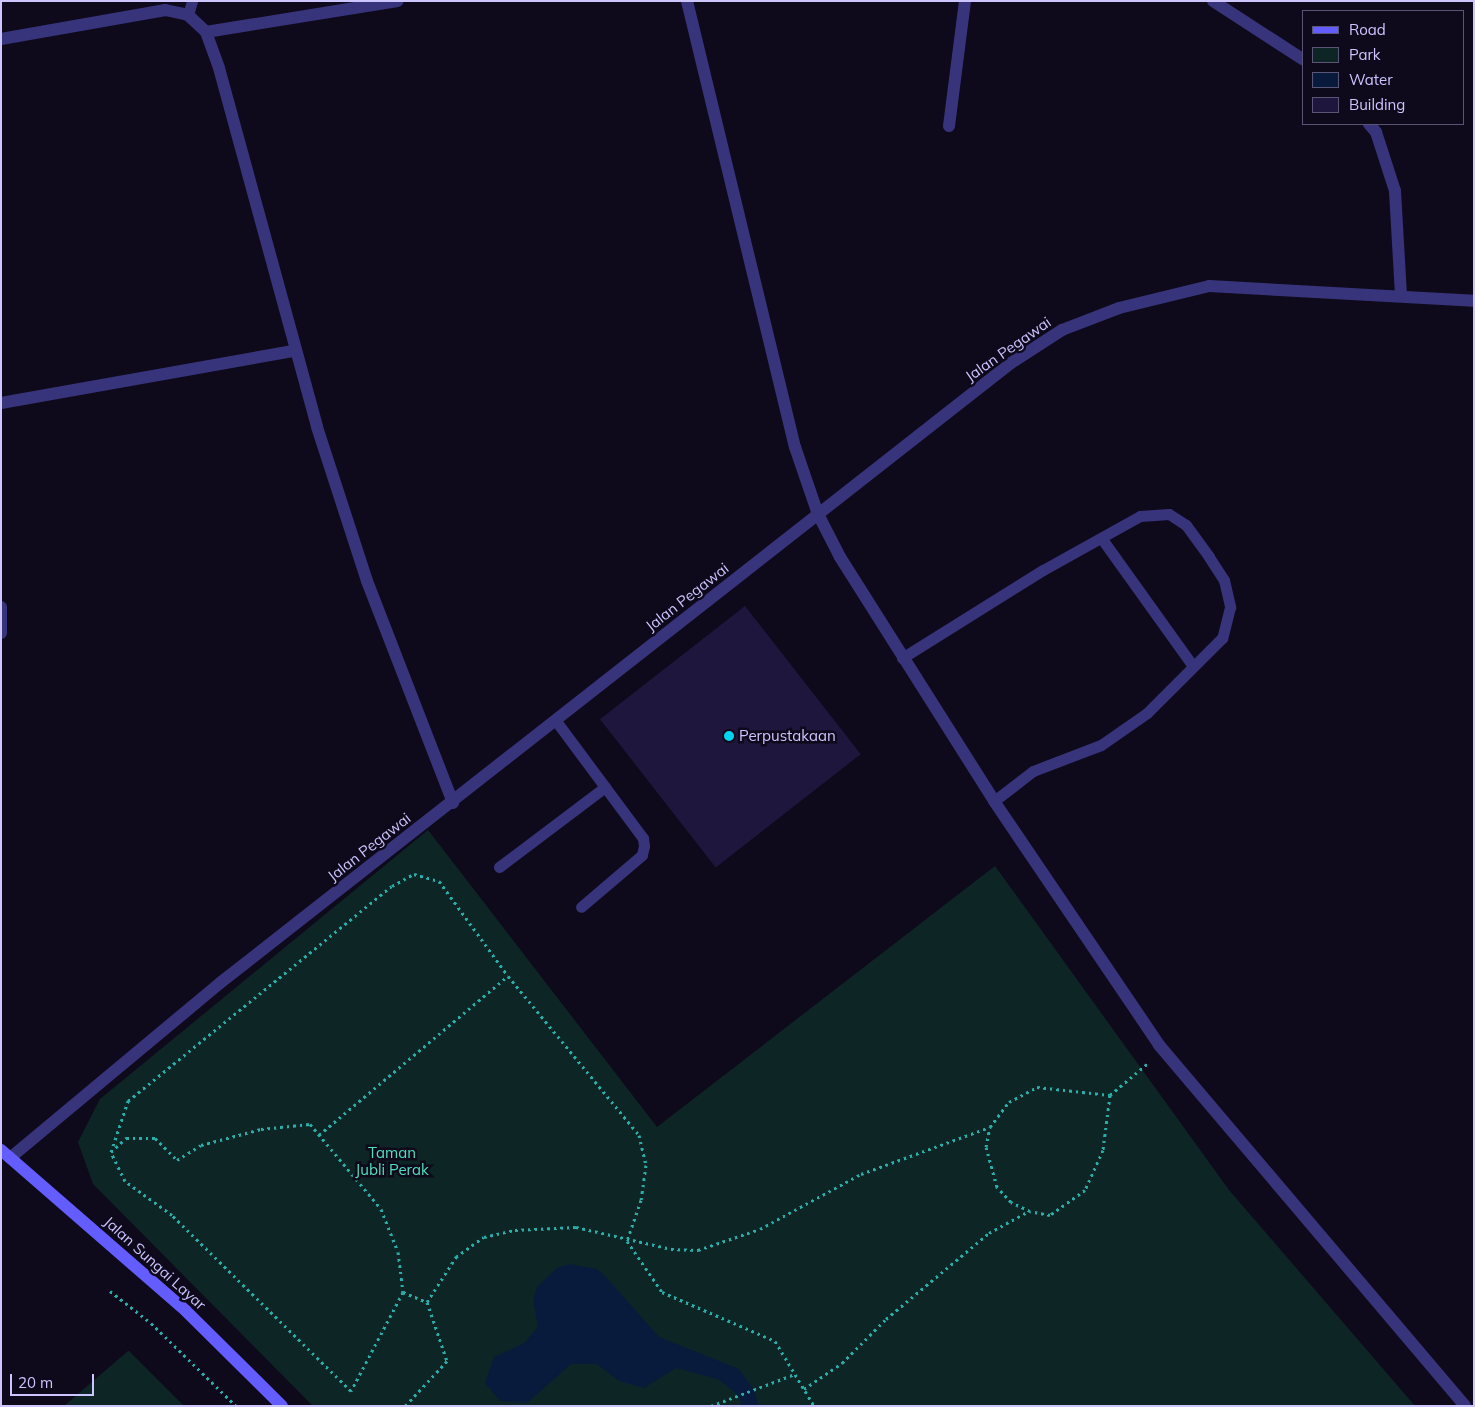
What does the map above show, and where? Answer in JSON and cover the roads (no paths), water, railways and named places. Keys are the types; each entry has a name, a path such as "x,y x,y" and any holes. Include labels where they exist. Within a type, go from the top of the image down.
{"main road":[{"name":"Jalan Sungai Layar","path":"5,1154 186,1311 282,1406"}],"street":[{"path":"206,32 398,1"},
{"path":"687,1 795,447 818,514 902,658 994,801 1164,1050 1465,1406"},
{"path":"949,126 965,1"},
{"path":"1213,1 1302,59"},
{"path":"1,39 165,10 188,15 206,32 219,68 294,351 367,581 453,802"},
{"path":"1370,125 1376,132 1395,191 1402,294"},
{"name":"Jalan Pegawai","path":"5,1154 818,514 1036,345 1062,330 1119,308 1209,286 1402,294 1474,301"},
{"path":"1,403 294,351"},
{"path":"1,607 1,633"}],"lane":[{"path":"188,15 192,1"},
{"path":"902,658 1140,516 1157,512 1169,514 1186,525 1224,580 1230,607 1222,638 1147,713 1101,745 1052,761 994,801"},
{"path":"1102,539 1193,666"},
{"path":"556,721 643,838 642,855 580,907"},
{"path":"499,868 605,787"}],"water":[{"path":"570,1264 597,1269 659,1337 739,1369 754,1390 759,1406 741,1406 740,1397 720,1380 676,1368 644,1388 619,1381 597,1364 571,1364 527,1403 500,1401 485,1383 494,1357 524,1343 538,1327 533,1300 537,1287 557,1268"}],"place":[{"name":"Perpustakaan","path":"729,736"}],"park label":[{"name":"Taman Jubli Perak","path":"392,1160"}]}
